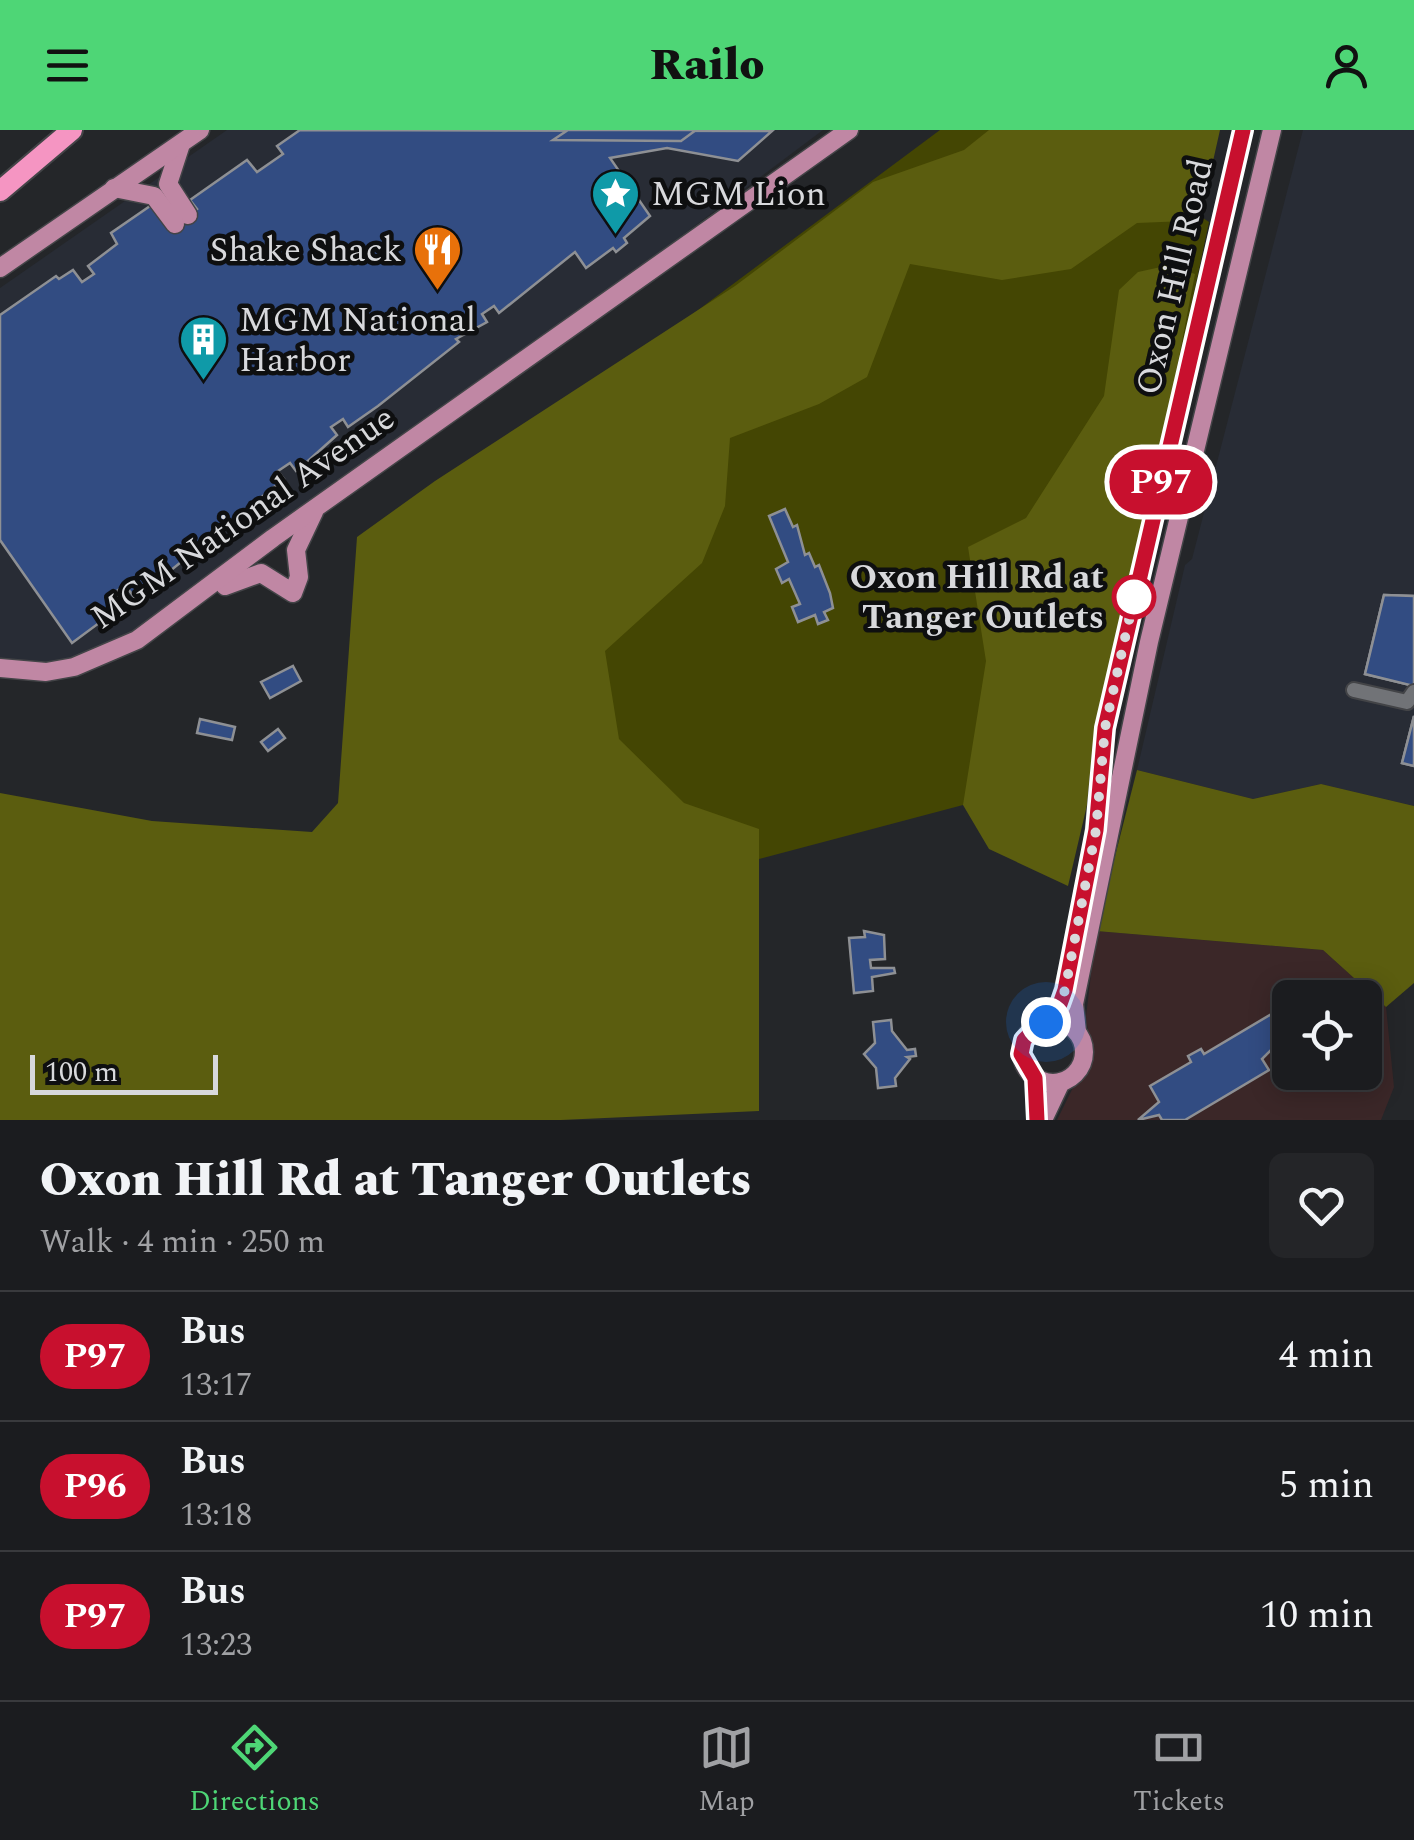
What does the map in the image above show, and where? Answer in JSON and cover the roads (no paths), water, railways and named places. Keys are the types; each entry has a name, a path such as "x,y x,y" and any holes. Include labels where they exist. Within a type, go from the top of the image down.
{"highway":[{"path":"0,177 68,130"},
{"path":"0,191 68,130"}],"main road":[{"path":"0,268 200,130"},
{"name":"MGM National Avenue","path":"0,668 46,672 104,658 196,599 316,507 850,130"},
{"name":"Oxon Hill Road","path":"1046,1022 1065,990 1096,830 1105,728 1243,130"},
{"name":"Oxon Hill Road","path":"1077,1032 1074,1004 1123,761 1272,130"},
{"path":"114,188 154,196 182,220 168,184 182,144"},
{"path":"196,599 258,573 293,593 299,576 296,550 316,507"},
{"path":"1040,1120 1061,1082 1072,1076 1084,1055 1077,1032 1068,1024 1046,1022 1024,1040 1025,1068 1035,1078 1061,1082"},
{"path":"1035,1078 1040,1120"}],"street":[{"path":"1354,690 1407,702 1414,692"}],"place":[{"name":"MGM Lion","path":"616,236"},
{"name":"Shake Shack","path":"437,292"},
{"name":"MGM National Harbor","path":"204,382"},
{"name":"Oxon Hill Rd at Tanger Outlets","path":"1134,597"}]}
